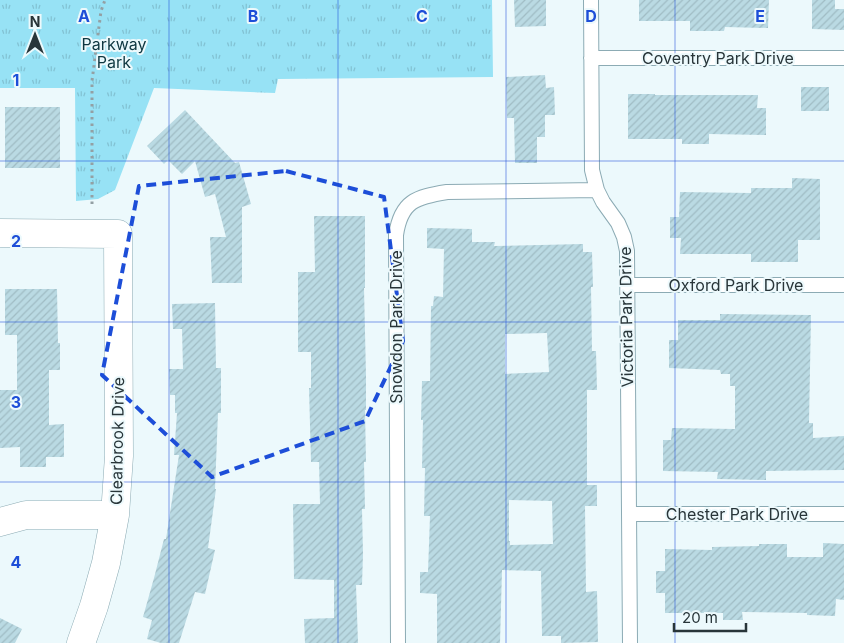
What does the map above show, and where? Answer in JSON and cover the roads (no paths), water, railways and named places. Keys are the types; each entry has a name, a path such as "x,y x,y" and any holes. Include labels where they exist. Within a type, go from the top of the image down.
{"street":[{"name":"Clearbrook Drive","path":"0,233 118,234 118,456 115,515 106,563 81,643"},
{"path":"0,522 26,516 115,515"}],"lane":[{"name":"Victoria Park Drive","path":"591,0 592,170 597,190 618,223 627,251 630,643"},
{"name":"Coventry Park Drive","path":"591,58 844,58"},
{"name":"Snowdon Park Drive","path":"398,643 396,235 401,216 406,207 415,200 424,196 447,192 597,190"},
{"name":"Oxford Park Drive","path":"627,285 844,285"},
{"name":"Chester Park Drive","path":"629,514 844,514"}],"park label":[{"name":"Parkway Park","path":"114,53"}]}
